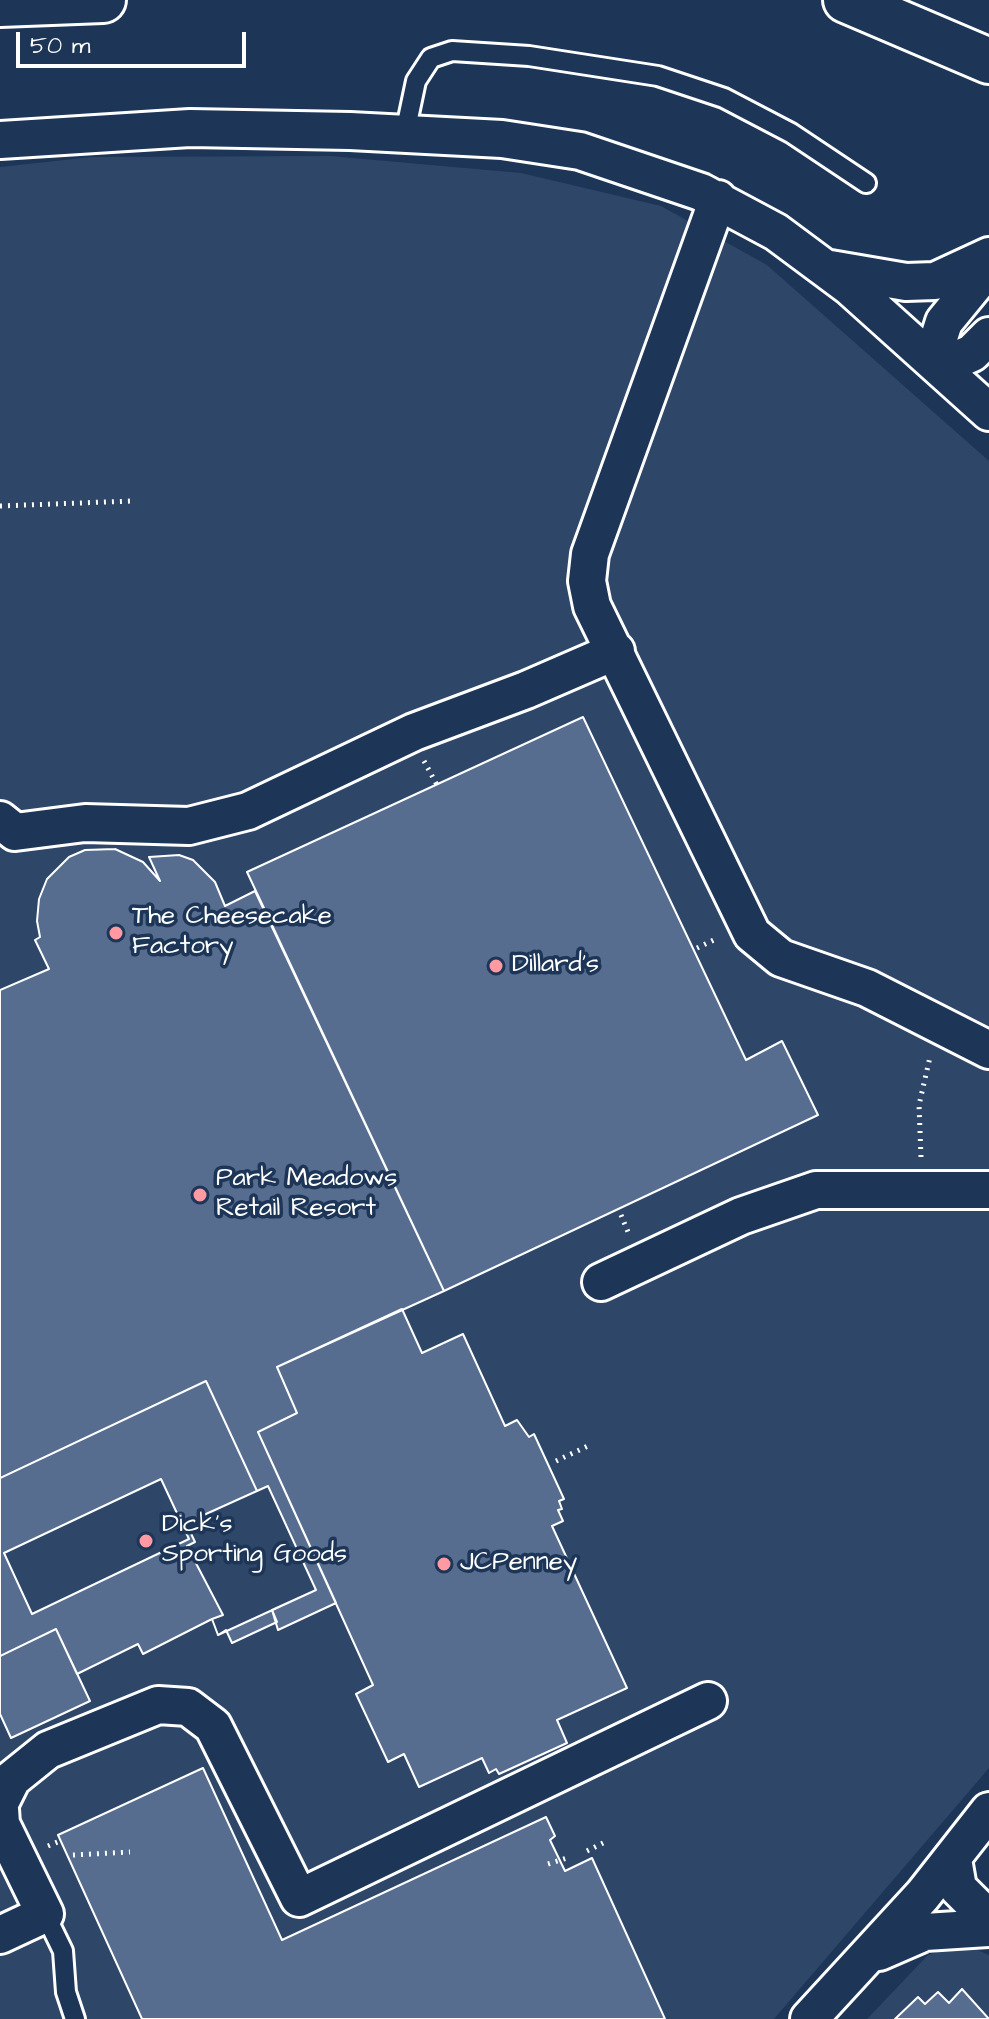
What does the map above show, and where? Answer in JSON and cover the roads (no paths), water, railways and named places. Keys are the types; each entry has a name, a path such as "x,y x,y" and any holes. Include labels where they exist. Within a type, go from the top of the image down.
{"street":[{"path":"0,4 103,0"},
{"path":"846,0 989,61"},
{"path":"0,140 190,128 405,133 502,139 580,151 718,199 763,224 828,269 937,362 989,412"},
{"path":"718,199 590,554 588,592 752,934 781,958 867,988 989,1050"},
{"path":"828,269 906,282 935,281 989,256"},
{"path":"937,362 937,344 944,322 989,267"},
{"path":"937,362 954,361 972,353 989,336"},
{"path":"5,831 85,823 189,826 248,811 426,726 526,690 616,651"},
{"path":"601,1282 741,1216 816,1190 989,1190"},
{"path":"0,1935 45,1914 1,1819 12,1779 48,1750 158,1705 188,1707 213,1726 299,1898 708,1701"},
{"path":"809,2019 870,1956 953,1859 989,1811"},
{"path":"953,1859 970,1854 989,1862"},
{"path":"953,1859 958,1888 989,1919"},
{"path":"870,1956 925,1932 989,1928"}],"lane":[{"path":"405,133 416,81 431,58 452,51 529,56 646,73 724,98 791,133 866,183"},
{"path":"45,1914 63,1951 66,1992 75,2019"}],"place":[{"name":"The Cheesecake Factory","path":"116,933"},
{"name":"Dillard's","path":"496,966"},
{"name":"Park Meadows Retail Resort","path":"200,1195"},
{"name":"Dick's Sporting Goods","path":"146,1541"},
{"name":"JCPenney","path":"444,1564"}]}
